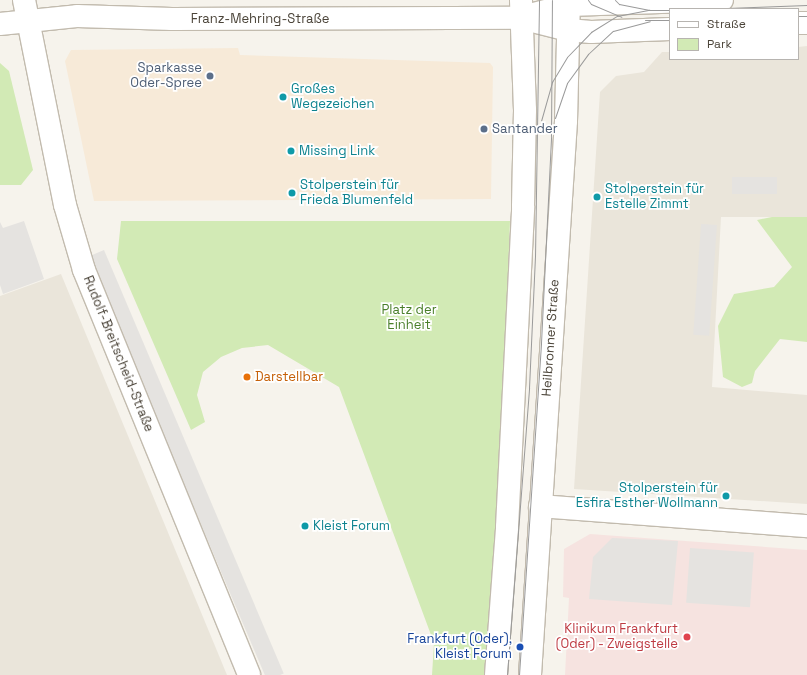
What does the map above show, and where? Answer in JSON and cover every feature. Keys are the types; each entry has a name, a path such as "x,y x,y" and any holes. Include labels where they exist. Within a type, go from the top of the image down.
{"street":[{"path":"521,9 569,2 722,0"},
{"name":"Heilbronner Straße","path":"530,675 566,121 569,2"},
{"path":"521,9 568,30 602,32 669,29"},
{"path":"496,675 507,527 523,206 525,110 521,9"},
{"name":"Franz-Mehring-Straße","path":"0,24 26,10 77,16 180,19 521,9"},
{"name":"Rudolf-Breitscheid-Straße","path":"26,10 65,205 84,270 249,675"},
{"path":"540,506 807,526"}],"shaded area":[{"path":"807,46 807,217 721,217 712,387 807,395 807,504 574,489 600,92 616,76 644,72 662,52 669,52 669,60 799,60 799,47"},
{"path":"238,48 240,55 490,63 493,67 491,199 94,201 65,61 71,50"},
{"path":"732,177 777,177 777,194 732,194"},
{"path":"24,221 44,279 3,294 0,285 0,222 3,228"},
{"path":"701,224 717,225 709,336 693,335"},
{"path":"104,250 284,673 280,675 265,675 87,257"},
{"path":"61,274 227,675 0,675 0,296"},
{"name":"Klinikum Frankfurt (Oder) - Zweigstelle","path":"590,534 807,550 807,675 565,675 569,598 563,597 564,549"},
{"path":"612,538 678,541 672,605 589,599 593,557"},
{"path":"690,548 754,552 750,607 686,603"}],"green space":[{"path":"0,63 9,71 33,170 21,185 0,185"},
{"path":"772,217 807,217 807,342 780,339 755,371 752,383 742,387 723,377 718,326 734,294 774,287 792,267 757,220"},
{"name":"Platz der Einheit","path":"121,221 510,221 501,472 487,675 432,675 434,643 339,387 268,345 242,348 221,357 203,372 197,395 205,422 191,430 117,259"}],"tram line":[{"path":"507,675 529,388 535,257 539,0"},
{"path":"519,675 541,343 551,136 552,0"},
{"path":"588,0 591,4 621,17"},
{"path":"615,0 619,4 649,10 669,10"},
{"path":"727,8 807,5"},
{"path":"541,121 552,82 567,57 591,32 617,16 649,10"},
{"path":"799,16 807,16"},
{"path":"645,20 669,20"},
{"path":"555,118 567,83 588,54 613,31 650,21"}],"place":[{"name":"Sparkasse Oder-Spree","path":"210,76"},
{"name":"Großes Wegezeichen","path":"283,97"},
{"name":"Santander","path":"484,129"},
{"name":"Missing Link","path":"291,151"},
{"name":"Stolperstein für Frieda Blumenfeld","path":"292,193"},
{"name":"Stolperstein für Estelle Zimmt","path":"597,197"},
{"name":"Darstellbar","path":"247,377"},
{"name":"Stolperstein für Esfira Esther Wollmann","path":"726,496"},
{"name":"Kleist Forum","path":"305,526"},
{"name":"Klinikum Frankfurt (Oder) - Zweigstelle","path":"687,637"},
{"name":"Frankfurt (Oder), Kleist Forum","path":"520,647"}]}
